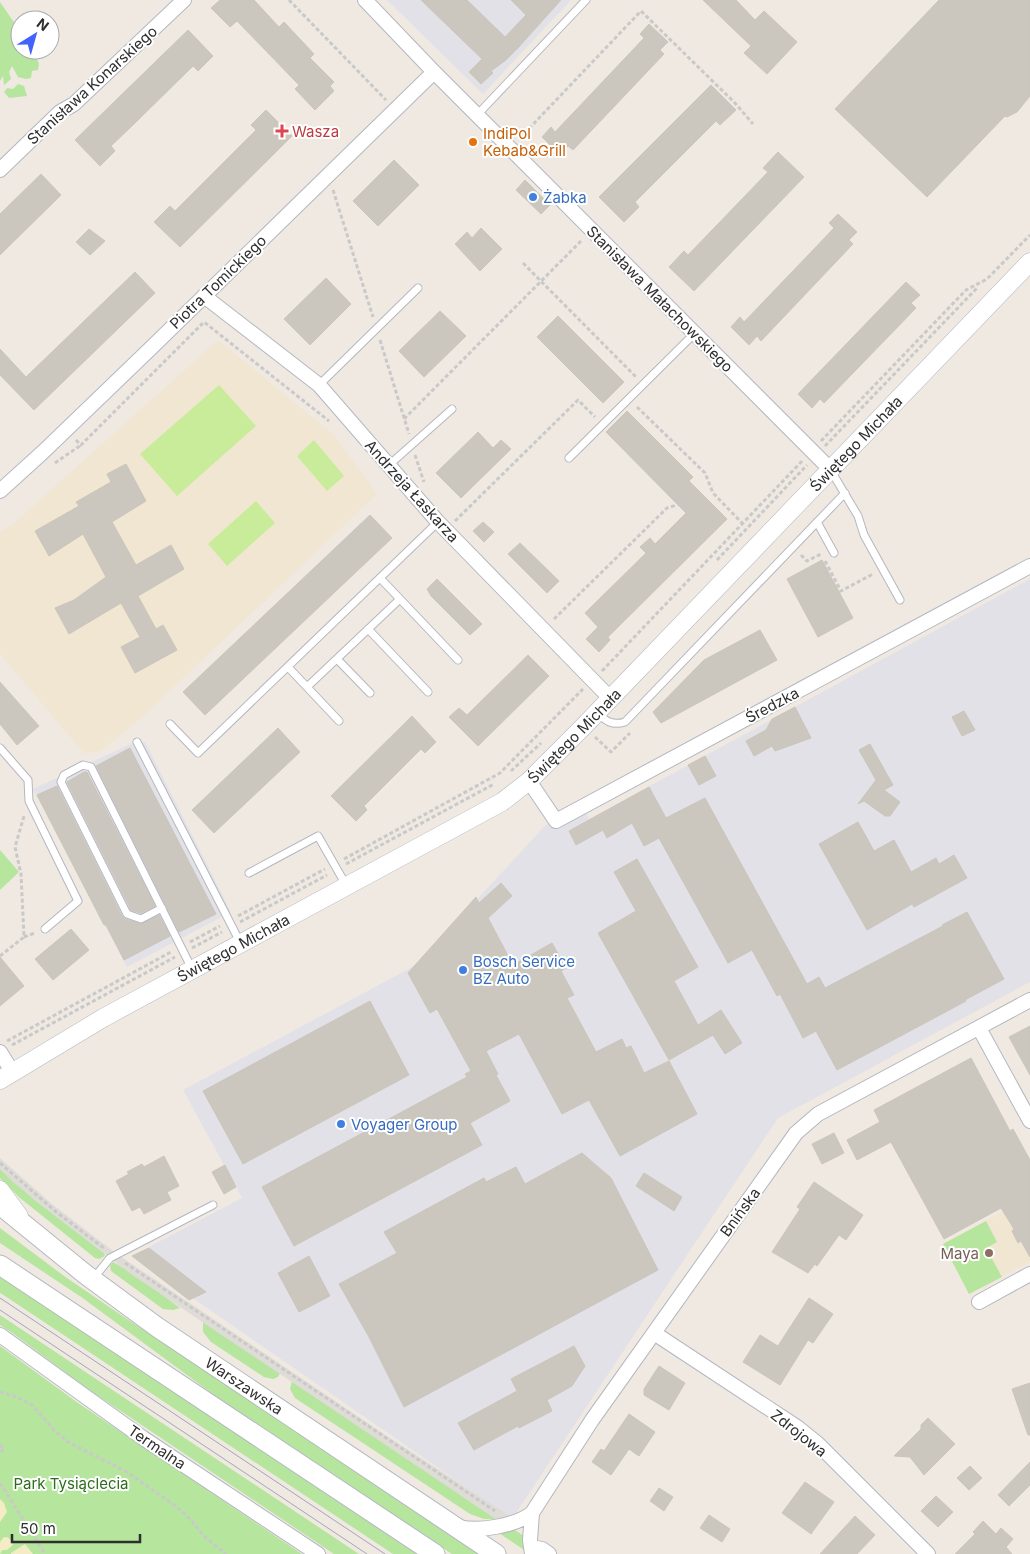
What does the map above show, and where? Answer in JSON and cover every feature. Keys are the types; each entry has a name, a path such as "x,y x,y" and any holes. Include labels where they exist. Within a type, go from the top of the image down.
{"main road":[{"name":"Warszawska","path":"0,1205 157,1327 496,1554"},
{"path":"0,1265 435,1554"}],"street":[{"name":"Stanisława Małachowskiego","path":"365,0 434,72 830,469"},
{"name":"Stanisława Konarskiego","path":"0,170 60,112 74,104 178,2"},
{"name":"Piotra Tomickiego","path":"0,491 434,72"},
{"name":"Świętego Michała","path":"0,1087 7,1076 103,1018 347,888 502,802 530,781 1030,262"},
{"name":"Andrzeja Łaskarza","path":"204,296 319,385 442,526 610,698"},
{"name":"Średzka","path":"530,781 556,821 1030,566"},
{"name":"Bnińska","path":"532,1513 592,1420 796,1133 818,1114 1030,1000"},
{"path":"979,1028 1030,1120"},
{"path":"0,1052 7,1076"},
{"path":"0,1190 29,1228"},
{"path":"979,1302 1030,1274"},
{"name":"Zdrojowa","path":"654,1333 797,1427 818,1444 928,1554"},
{"name":"Termalna","path":"0,1335 143,1438 318,1554"},
{"path":"453,1526 482,1529 514,1522 532,1513 531,1550 542,1549 549,1554"}],"lane":[{"path":"477,115 586,0"},
{"path":"319,385 418,288"},
{"path":"569,458 694,334"},
{"path":"389,465 452,409"},
{"path":"830,469 858,516 864,534 900,600"},
{"path":"596,712 611,723 625,722 845,493"},
{"path":"817,522 834,553"},
{"path":"170,724 198,753 380,578 442,526"},
{"path":"380,578 458,660"},
{"path":"307,687 400,599"},
{"path":"368,629 428,692"},
{"path":"337,659 370,693"},
{"path":"288,667 339,721"},
{"path":"137,742 241,944"},
{"path":"0,748 28,780 29,801 78,901 45,929"},
{"path":"162,908 141,919 127,914 61,782 64,775 83,765 91,767 193,969"},
{"path":"249,873 318,836 347,888"},
{"path":"93,1279 110,1258 213,1205"}],"path":[{"path":"289,0 395,110"},
{"path":"510,148 641,11 735,103 753,124"},
{"path":"328,175 426,487"},
{"path":"404,419 592,230"},
{"path":"711,566 966,290 987,279 1030,235"},
{"path":"524,263 643,384"},
{"path":"0,1052 335,867 500,773 977,288"},
{"path":"65,429 81,445 204,322 334,425"},
{"path":"628,399 705,474 712,492 743,524"},
{"path":"442,526 578,400 602,425"},
{"path":"544,630 667,508 680,504"},
{"path":"801,555 808,561 821,554 841,591 883,568"},
{"path":"576,685 582,691"},
{"path":"510,772 543,740"},
{"path":"0,1045 498,781"},
{"path":"0,956 24,937 21,874 15,847 29,801"},
{"path":"0,1163 54,1211 114,1256 411,1456 514,1522"},
{"path":"0,1392 17,1397 32,1406 68,1442 127,1472 177,1507 205,1537 226,1554"},
{"path":"0,1445 4,1449 0,1452"},
{"path":"0,1483 45,1554"}],"shaded area":[{"path":"387,0 571,0 483,94"},
{"path":"218,340 334,435 377,494 141,718 101,751 84,753 0,654 0,532 13,524"},
{"path":"1030,579 1030,982 778,1118 512,1519 132,1256 242,1198 183,1090 416,965 545,826 581,806 589,819"},
{"path":"135,742 145,742 231,912 127,967 33,789"},
{"path":"0,1158 52,1204 117,1254 387,1436 510,1516 496,1519 131,1274 13,1182 0,1169"},
{"name":"Maya","path":"1030,1197 1030,1262 969,1294 943,1244"}],"green space":[{"path":"0,2 10,16 10,60 37,60 39,64 38,70 32,71 31,78 18,77 12,66 9,72 11,79 4,85 3,76 0,81"},
{"path":"18,84 24,86 27,96 9,98 4,92 7,88 13,89"},
{"path":"219,385 256,426 177,496 140,454"},
{"path":"314,440 344,476 327,491 297,456"},
{"path":"256,501 275,523 227,566 208,544"},
{"path":"0,850 19,872 0,890"},
{"path":"0,1169 36,1201 104,1253 105,1256 99,1259 95,1258 20,1198 0,1178"},
{"path":"986,1221 997,1242 986,1248 1002,1277 969,1294 943,1244"},
{"path":"0,1228 64,1276 124,1317 481,1554 452,1554 229,1406 84,1299 0,1243"},
{"path":"113,1262 136,1275 180,1308 173,1310 163,1309 111,1271 110,1266"},
{"path":"0,1274 419,1554 393,1554 0,1293"},
{"path":"0,1315 359,1554 334,1554 88,1389 0,1325"},
{"path":"203,1322 280,1373 278,1377 273,1379 264,1377 211,1342 203,1332"},
{"name":"Park Tysiąclecia","path":"0,1346 78,1403 302,1554 0,1554"},
{"path":"292,1381 496,1519 484,1519 470,1514 295,1398 290,1389"},
{"path":"513,1529 524,1536 524,1550 499,1533"}],"sand":[{"path":"0,1499 4,1503 7,1512 0,1522"},
{"path":"4,1537 10,1539 13,1545 7,1550 2,1550 0,1554 0,1542"},
{"path":"25,1544 33,1554 11,1554 11,1553"}],"building":[{"path":"220,0 254,0 279,27 284,22 314,54 310,58 334,82 330,86 334,91 315,110 295,89 299,85 237,21 230,27 211,8"},
{"path":"421,0 467,0 505,37 526,15 511,0 561,0 517,49 491,71 493,73 481,84 469,72 482,59"},
{"path":"703,0 736,0 755,20 764,11 797,42 767,74 744,53 751,46"},
{"path":"939,0 1030,0 1030,96 1017,112 1007,117 1005,116 927,197 835,109"},
{"path":"649,24 668,42 660,50 664,54 573,150 568,146 560,155 542,137 551,127 555,132 574,112 644,38 640,34"},
{"path":"188,30 213,56 198,71 193,66 111,146 115,151 100,166 75,140"},
{"path":"711,85 736,110 720,125 716,121 635,202 639,207 624,222 599,197"},
{"path":"266,110 292,136 180,247 154,222 170,206 175,211 256,130 251,125"},
{"path":"778,152 804,177 694,291 669,267 684,251 688,255 768,172 763,168"},
{"path":"394,160 419,185 378,226 353,201"},
{"path":"41,174 61,195 0,255 0,214"},
{"path":"525,180 550,205 541,214 516,190"},
{"path":"838,214 857,232 849,240 853,244 761,341 757,336 749,345 731,327 740,317 744,322 834,228 829,223"},
{"path":"481,228 502,249 480,271 455,244 467,232 472,238"},
{"path":"89,229 105,241 90,255 76,242"},
{"path":"135,272 155,293 34,410 0,375 0,349 26,377"},
{"path":"326,278 351,304 310,345 284,319"},
{"path":"906,282 920,295 911,303 916,308 824,403 820,399 812,408 798,394"},
{"path":"440,311 466,336 424,377 399,351"},
{"path":"558,316 624,382 603,403 537,337"},
{"path":"627,411 693,477 689,481 727,519 608,637 610,640 599,652 586,639 598,627 585,613 646,553 640,547 650,538 655,544 686,513 606,432"},
{"path":"478,432 493,448 501,440 511,449 461,498 436,473"},
{"path":"126,464 146,501 112,522 136,565 171,545 184,569 138,596 156,629 163,625 177,650 135,673 121,647 140,637 121,603 69,634 55,608 74,600 106,577 83,534 49,556 35,531 79,506 76,502 111,482 107,474"},
{"path":"370,515 392,538 205,715 183,692"},
{"path":"483,522 494,532 484,542 473,531"},
{"path":"520,543 559,581 547,593 508,554"},
{"path":"822,560 853,618 818,637 787,579"},
{"path":"437,579 482,624 470,635 431,596 427,589"},
{"path":"760,630 777,660 661,723 653,712 704,660"},
{"path":"528,655 549,676 478,746 449,717 459,708 467,715"},
{"path":"0,682 39,726 17,745 0,724"},
{"path":"795,707 811,738 775,751 772,746 754,756 746,741 766,730 772,719"},
{"path":"964,711 975,730 962,736 952,717"},
{"path":"412,716 436,742 425,753 421,749 364,806 367,810 356,821 331,796"},
{"path":"278,728 300,752 214,833 192,810"},
{"path":"870,744 893,785 884,790 900,802 890,816 885,816 864,801 858,804 876,780 859,750"},
{"path":"130,748 216,914 179,932 96,766"},
{"path":"705,756 716,776 699,785 688,765"},
{"path":"87,772 155,906 141,913 131,910 67,782"},
{"path":"57,786 122,916 125,919 141,924 159,915 170,936 124,960 37,795"},
{"path":"649,787 666,818 705,798 807,984 819,977 825,988 967,912 1004,979 837,1070 816,1031 803,1038 780,994 777,996 752,950 728,963 659,838 644,846 632,823 607,838 603,830 576,845 569,831"},
{"path":"858,822 874,851 894,840 911,872 936,858 939,864 954,855 967,878 914,907 912,904 867,930 819,844"},
{"path":"637,859 698,967 674,981 698,1025 721,1010 742,1043 725,1054 713,1035 669,1060 598,933 636,911 614,872"},
{"path":"501,883 512,896 488,918 513,965 552,943 566,968 561,971 574,995 567,998 596,1052 622,1039 626,1048 631,1046 644,1073 669,1061 697,1114 620,1156 589,1100 562,1114 519,1034 486,1051 510,1101 470,1123 482,1145 294,1246 262,1187 467,1077 465,1074 471,1071 437,1009 430,1013 408,973 476,897 479,903"},
{"path":"71,929 89,950 53,980 35,959"},
{"path":"0,957 24,986 0,1006"},
{"path":"370,1001 409,1075 243,1164 203,1091"},
{"path":"1030,1026 1030,1075 1009,1037"},
{"path":"971,1058 1010,1131 1013,1129 1030,1160 1030,1257 1021,1241 1018,1243 1012,1231 1014,1229 1001,1208 944,1239 891,1142 857,1160 847,1140 880,1122 874,1110"},
{"path":"834,1133 844,1153 822,1164 812,1144"},
{"path":"582,1153 611,1178 658,1270 404,1407 369,1337 339,1284 397,1253 384,1232 484,1178 486,1182 516,1167 525,1184"},
{"path":"164,1156 179,1186 167,1192 171,1200 144,1214 140,1207 132,1211 116,1181 129,1174 127,1172 142,1164 144,1167"},
{"path":"225,1165 236,1187 224,1194 212,1172"},
{"path":"644,1173 682,1197 674,1211 636,1186"},
{"path":"814,1182 863,1215 846,1240 839,1235 817,1266 815,1264 808,1273 772,1252 800,1209 797,1207"},
{"path":"149,1248 206,1292 189,1300 132,1256"},
{"path":"309,1256 330,1296 299,1312 278,1273"},
{"path":"809,1298 833,1314 813,1343 808,1340 780,1385 743,1362 760,1335 778,1346"},
{"path":"574,1346 585,1366 572,1386 547,1400 552,1411 519,1428 518,1426 474,1450 458,1423 517,1391 511,1379"},
{"path":"659,1366 685,1383 669,1410 644,1395 644,1389"},
{"path":"1030,1383 1030,1435 1028,1435 1012,1389"},
{"path":"629,1414 655,1432 639,1456 629,1449 611,1475 592,1462 601,1449 604,1451"},
{"path":"928,1418 955,1444 924,1475 910,1457 894,1456 921,1429 921,1425"},
{"path":"1030,1462 1030,1485 1009,1506 998,1495"},
{"path":"970,1466 982,1478 969,1490 957,1478"},
{"path":"805,1482 834,1502 811,1534 782,1513"},
{"path":"659,1488 673,1497 664,1511 650,1501"},
{"path":"936,1496 953,1512 938,1527 921,1511"},
{"path":"709,1515 730,1529 722,1542 700,1528"},
{"path":"855,1516 875,1535 857,1554 820,1554"},
{"path":"983,1521 996,1534 1001,1528 1013,1539 1006,1547 1012,1554 955,1554 975,1534 973,1532"}],"tram line":[{"path":"0,1298 385,1554"},
{"path":"0,1310 367,1554"}],"place":[{"name":"Wasza","path":"282,131"},
{"name":"IndiPol Kebab&Grill","path":"473,142"},
{"name":"Żabka","path":"533,197"},
{"name":"Bosch Service BZ Auto","path":"463,970"},
{"name":"Voyager Group","path":"341,1124"},
{"name":"Maya","path":"989,1253"}]}
